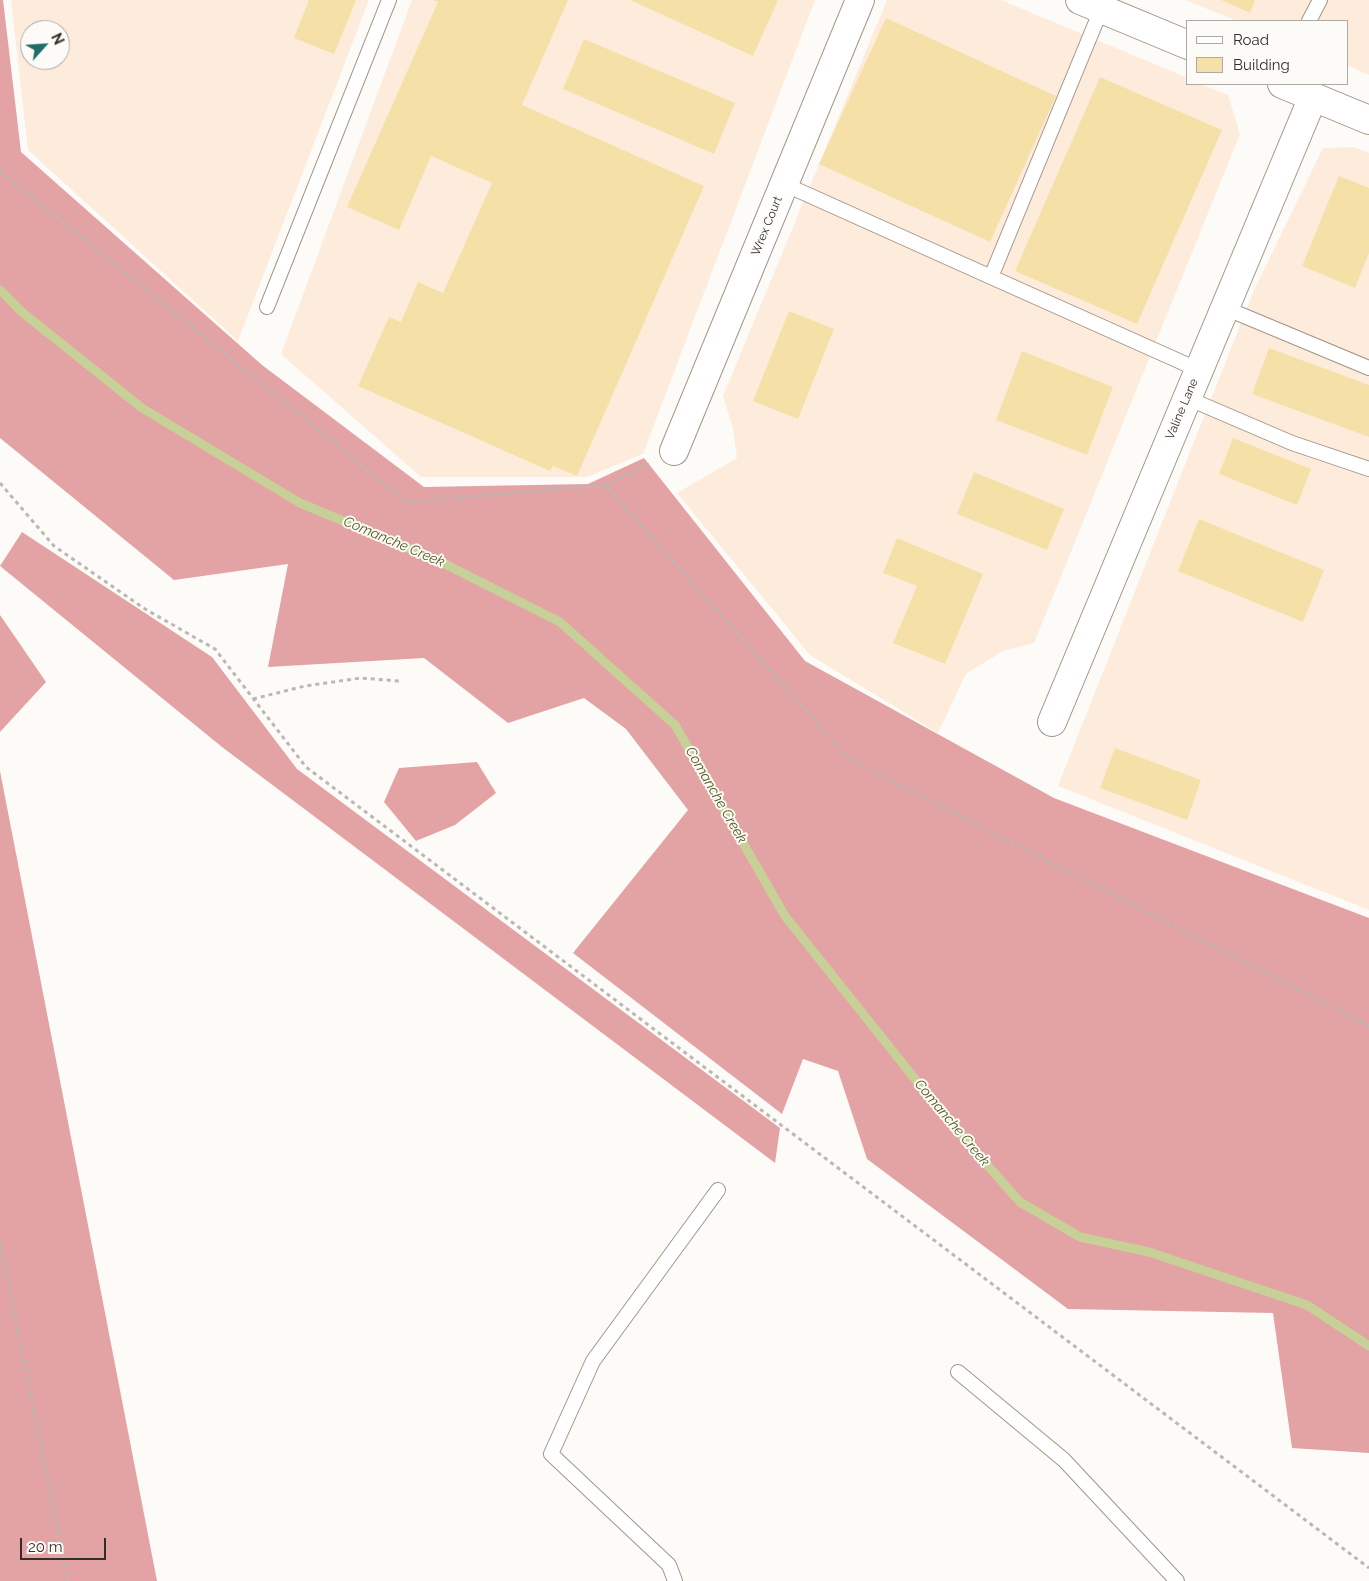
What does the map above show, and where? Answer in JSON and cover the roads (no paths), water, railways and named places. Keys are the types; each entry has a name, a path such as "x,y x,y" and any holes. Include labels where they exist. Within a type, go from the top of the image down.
{"street":[{"name":"Wrex Court","path":"674,451 860,0"},
{"path":"1096,3 1186,44"},
{"path":"1284,85 1369,120"},
{"name":"Valine Lane","path":"1052,722 1313,97"}],"lane":[{"path":"267,307 389,0"},
{"path":"1310,20 1320,0"},
{"path":"991,277 1096,3"},
{"path":"784,184 1199,370"},
{"path":"1225,308 1369,368"},
{"path":"1187,398 1292,443 1369,469"},
{"path":"675,1581 669,1565 551,1454 593,1361 718,1190"},
{"path":"958,1372 1064,1460 1176,1581"}],"waterway":[{"name":"Comanche Creek","path":"0,290 23,313 142,408 300,503 441,562 560,622 675,725 785,916 950,1123 1020,1202 1080,1237 1149,1252 1307,1305 1369,1346"}]}
